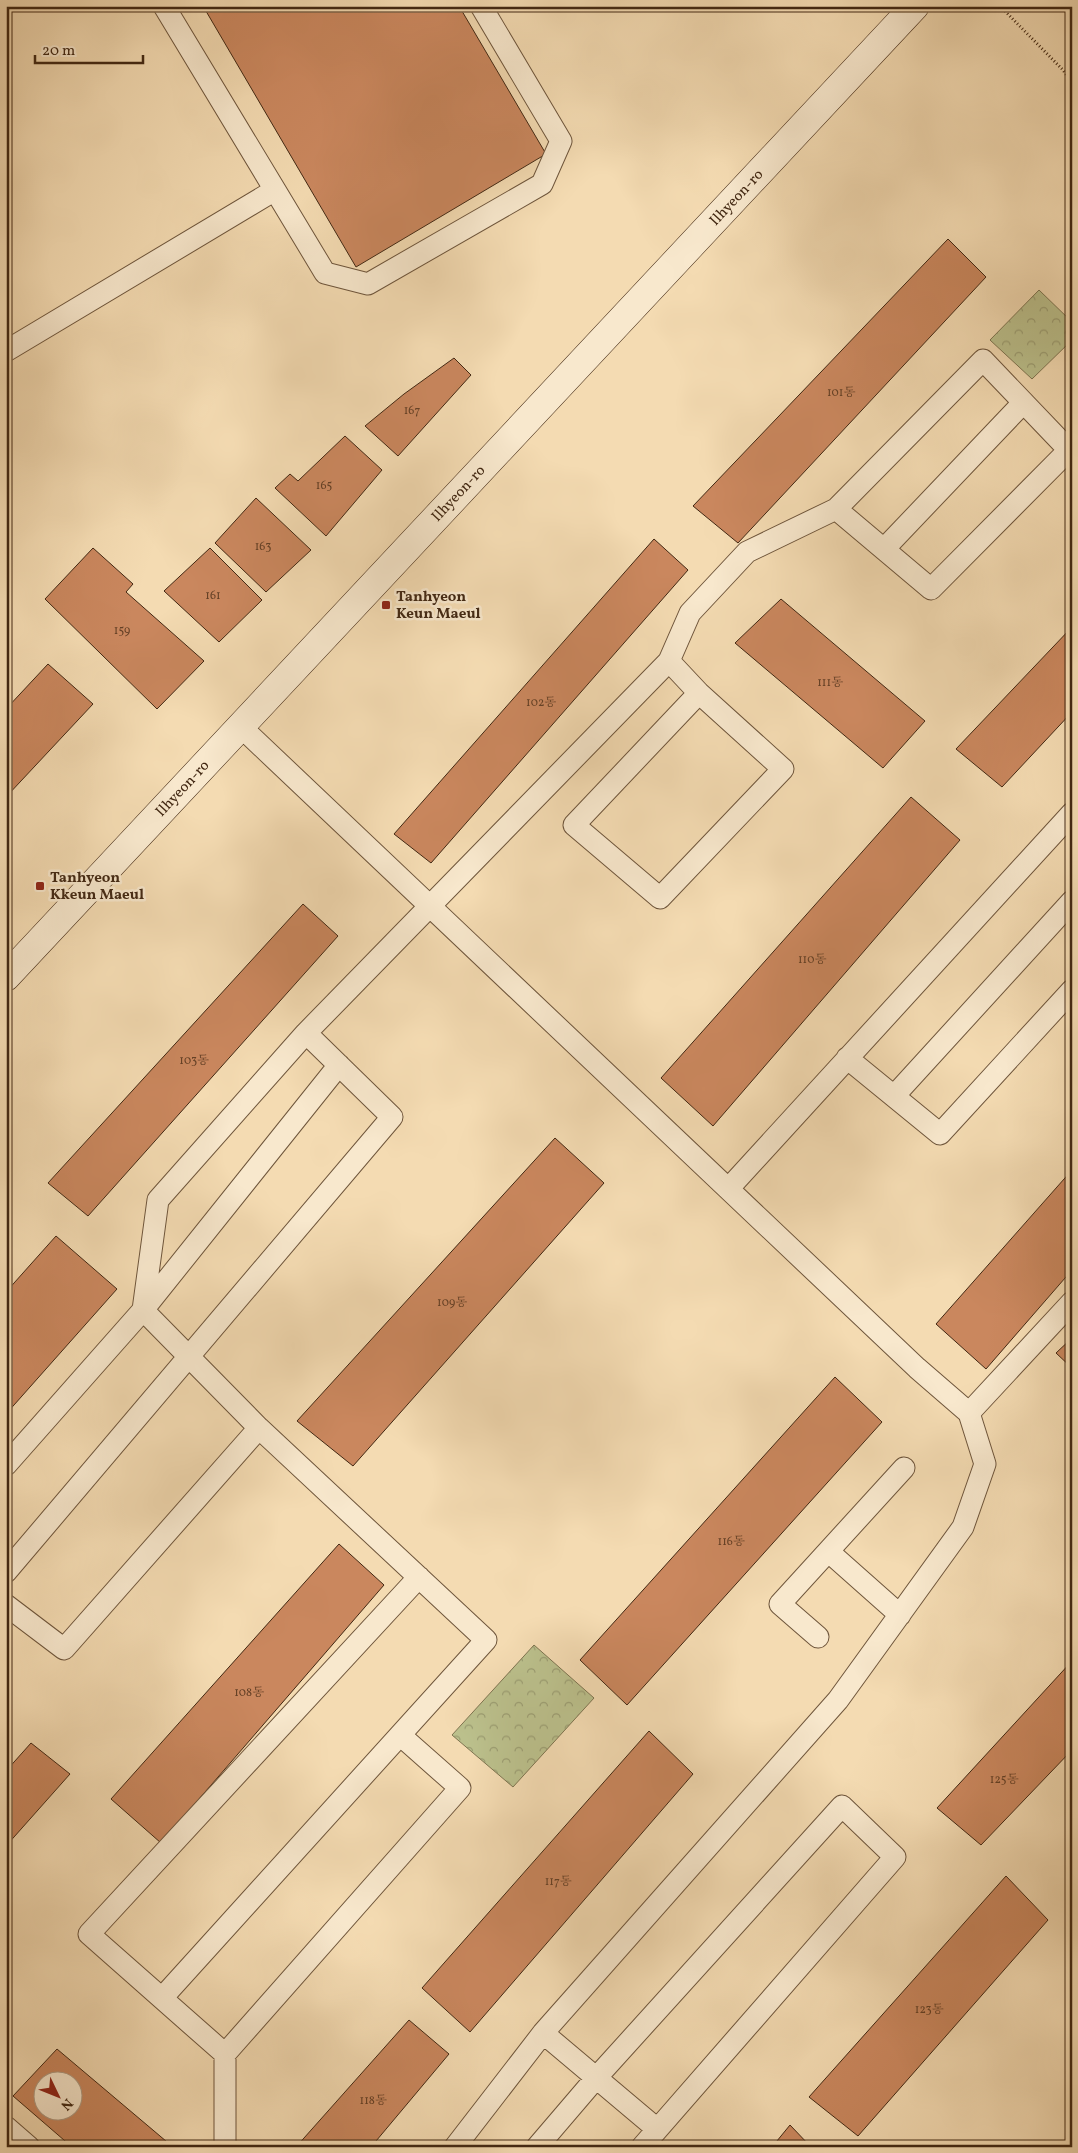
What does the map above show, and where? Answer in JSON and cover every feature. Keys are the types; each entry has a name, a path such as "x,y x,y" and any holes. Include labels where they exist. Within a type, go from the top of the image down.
{"main road":[{"name":"Ilhyeon-ro","path":"6,977 913,8"}],"lane":[{"path":"164,6 325,273 368,284 542,184 561,141 481,6"},
{"path":"6,351 275,190"},
{"path":"143,1310 158,1200 306,1033 669,661 690,613 747,552 836,509 984,360 1069,450 931,589 836,509"},
{"path":"884,549 1024,403"},
{"path":"669,661 699,693 783,770 660,898 574,825 699,693"},
{"path":"240,726 917,1368 969,1413 985,1464 963,1527 838,1700 543,2033 455,2147"},
{"path":"728,1188 1072,814"},
{"path":"894,1096 1072,901"},
{"path":"847,1058 940,1134 1072,990"},
{"path":"6,1572 392,1117 306,1033"},
{"path":"6,1465 143,1310 339,1065"},
{"path":"969,1413 1072,1302"},
{"path":"143,1310 259,1428 486,1640 162,1998"},
{"path":"7,1608 64,1649 259,1428"},
{"path":"818,1636 780,1604 904,1468"},
{"path":"829,1552 900,1614"},
{"path":"225,2054 90,1934 419,1577"},
{"path":"225,2147 225,2054 460,1788 400,1735"},
{"path":"537,2147 596,2078 842,1806 895,1857 642,2147"},
{"path":"543,2033 657,2129"},
{"path":"6,2127 29,2147"}],"path":[{"path":"1000,6 1063,70 1072,83"}],"green space":[{"path":"1039,290 1072,322 1072,340 1032,379 990,340"},
{"path":"534,1645 594,1698 513,1787 452,1735"}],"building":[{"path":"203,6 459,6 546,154 356,267"},
{"path":"948,239 986,277 738,543 693,506"},
{"path":"454,358 471,375 398,456 365,426 404,394"},
{"path":"345,436 382,470 326,536 275,488 290,474 298,481"},
{"path":"256,498 311,550 266,592 215,543"},
{"path":"654,539 688,570 431,863 394,834"},
{"path":"93,548 133,584 126,592 204,661 157,709 45,599"},
{"path":"210,548 262,600 219,642 164,591"},
{"path":"781,599 925,721 883,768 735,643"},
{"path":"1072,627 1072,712 1002,787 956,749"},
{"path":"48,664 93,704 6,797 6,709"},
{"path":"911,797 960,840 713,1126 661,1078"},
{"path":"303,904 338,936 88,1216 48,1183"},
{"path":"555,1138 604,1183 353,1466 297,1421"},
{"path":"1072,1170 1072,1270 986,1369 936,1324"},
{"path":"56,1236 117,1289 6,1414 6,1292"},
{"path":"1072,1338 1072,1368 1056,1353"},
{"path":"835,1377 882,1422 627,1705 580,1660"},
{"path":"339,1544 384,1585 161,1843 111,1799"},
{"path":"1072,1661 1072,1750 981,1845 937,1808"},
{"path":"649,1731 693,1774 470,2032 422,1988"},
{"path":"31,1743 70,1774 6,1846 6,1771"},
{"path":"1006,1876 1048,1920 858,2136 809,2097"},
{"path":"409,2020 449,2054 371,2147 296,2147"},
{"path":"57,2049 82,2070 37,2070"},
{"path":"82,2070 173,2147 72,2147 41,2120 82,2120"},
{"path":"32,2076 32,2112 13,2096"},
{"path":"790,2125 811,2147 772,2147"}],"place":[{"name":"Tanhyeon Keun Maeul","path":"386,605"},
{"name":"Tanhyeon Kkeun Maeul","path":"40,886"}]}
